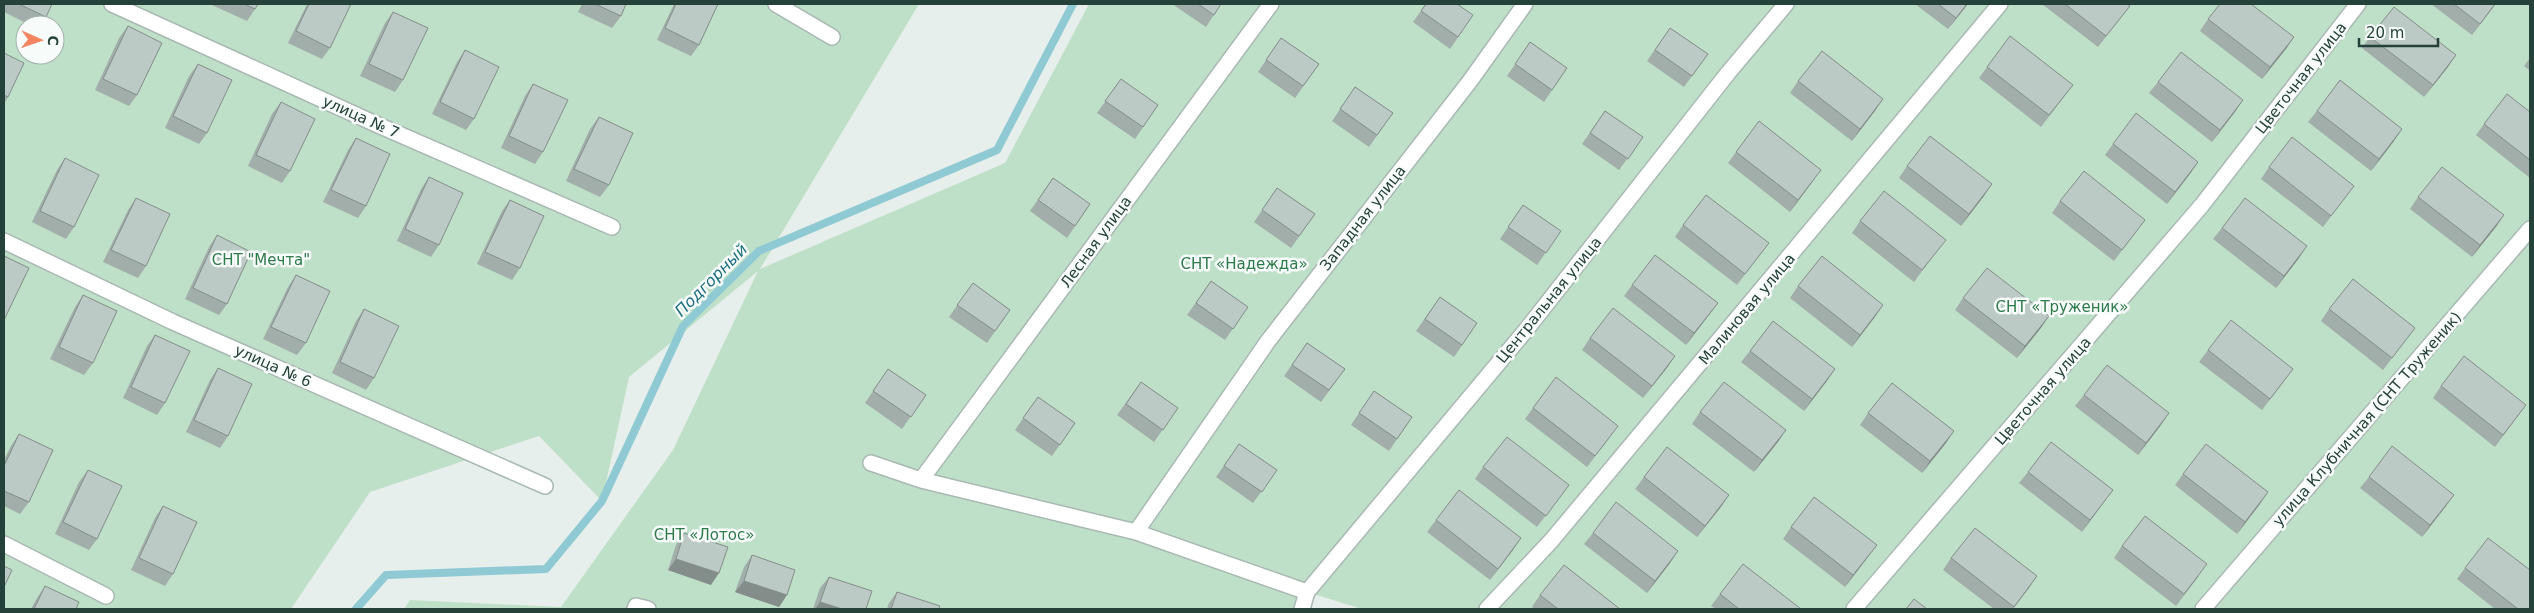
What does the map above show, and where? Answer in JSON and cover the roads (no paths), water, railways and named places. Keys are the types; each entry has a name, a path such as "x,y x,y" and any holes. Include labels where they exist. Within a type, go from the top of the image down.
{"street":[{"name":"улица № 7","path":"112,4 378,125 612,227"},
{"path":"776,4 832,37"},
{"name":"Лесная улица","path":"921,480 1271,4"},
{"name":"Западная улица","path":"1136,532 1268,341 1470,81 1524,4"},
{"name":"Центральная улица","path":"1307,592 1526,330 1728,73 1786,4"},
{"name":"Малиновая улица","path":"1487,609 1551,542 2000,4"},
{"name":"Цветочная улица","path":"1854,609 2202,205 2358,4"},
{"name":"улица Клубничная (СНТ Труженик)","path":"2203,609 2530,228"},
{"name":"улица № 6","path":"4,241 173,322 545,486"},
{"path":"871,464 921,480 1136,532 1307,592 1302,609"},
{"path":"4,544 106,596"},
{"path":"635,609 636,606 648,609"}],"waterway":[{"name":"Подгорный","path":"356,609 386,575 546,569 602,501 683,326 759,251 997,150 1073,4"}],"park label":[{"name":"СНТ \"Мечта\"","path":"261,260"},
{"name":"СНТ «Надежда»","path":"1244,264"},
{"name":"СНТ «Труженик»","path":"2062,307"},
{"name":"СНТ «Лотос»","path":"704,535"}]}
